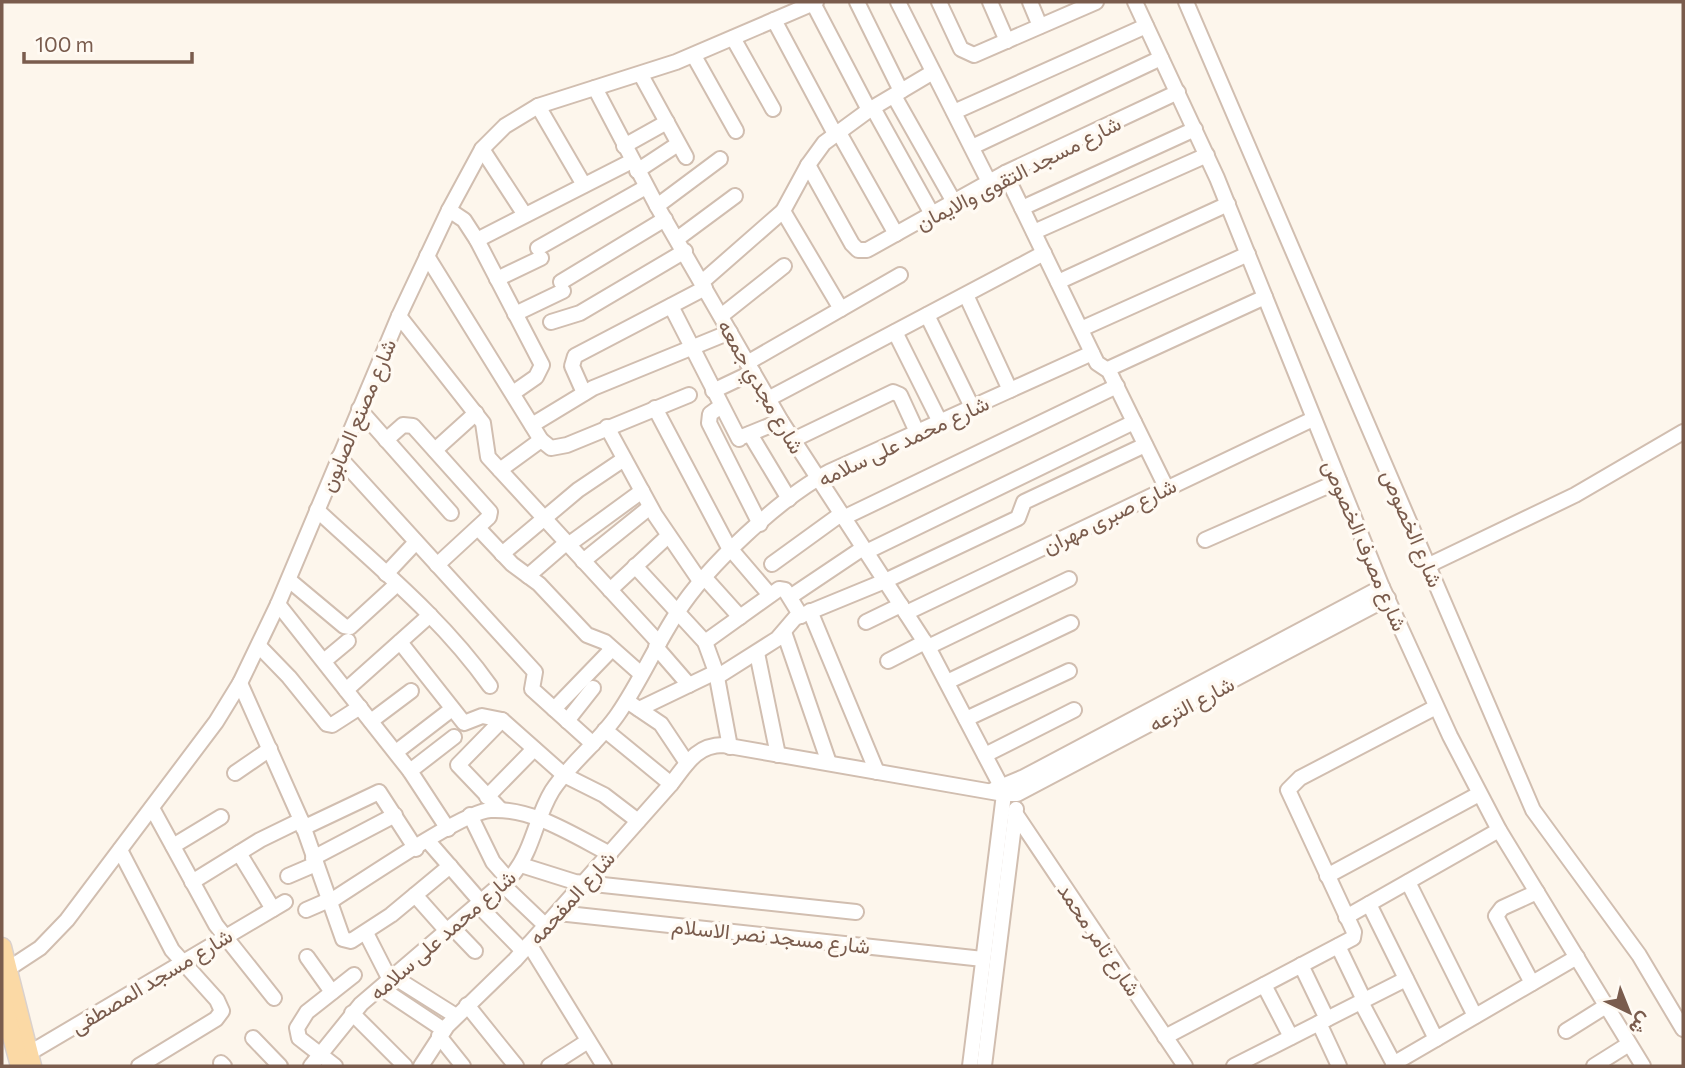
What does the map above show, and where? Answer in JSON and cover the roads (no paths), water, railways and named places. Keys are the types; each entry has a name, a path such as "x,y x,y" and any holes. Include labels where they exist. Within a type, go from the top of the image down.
{"main road":[{"path":"2,947 25,1061"},
{"path":"2,999 25,1061"}],"street":[{"path":"857,2 897,94 954,202"},
{"path":"898,2 989,182"},
{"path":"939,2 967,54 977,54 1079,5 1096,2"},
{"path":"990,2 1007,41"},
{"path":"1030,2 1040,26"},
{"name":"شارع مصرف الخصوص","path":"1135,2 1228,204 1313,419 1436,707 1499,830 1643,1066"},
{"name":"شارع الخصوص","path":"1186,2 1300,261 1534,810 1639,955 1683,1029"},
{"path":"815,3 871,109 932,214"},
{"name":"شارع مصنع الصابون","path":"8,969 54,934 152,808 240,683 289,580 399,316 449,210 482,149 505,126 538,106 694,56 815,3"},
{"path":"774,20 896,234"},
{"path":"954,112 1146,26"},
{"path":"733,38 773,109"},
{"path":"694,56 736,131"},
{"path":"972,146 1161,58"},
{"path":"584,393 572,366 575,356 671,306 703,285 783,211 798,188 808,165 837,133 933,72"},
{"path":"641,75 685,157"},
{"name":"شارع مجدي جمعه","path":"595,88 646,187 768,399 816,479 926,645 1004,792"},
{"name":"شارع مسجد التقوى والايمان","path":"808,165 852,244 858,250 867,250 1005,173 1178,92"},
{"path":"538,106 584,186"},
{"path":"624,146 667,122"},
{"path":"1022,208 1195,129"},
{"path":"477,240 584,186 635,166 678,144"},
{"path":"482,149 525,215"},
{"path":"1034,232 1207,155"},
{"path":"657,206 720,159"},
{"path":"1005,173 1099,366 1108,369 1265,297"},
{"path":"497,279 646,187"},
{"path":"551,322 580,313 681,245 735,195"},
{"path":"1058,282 1228,204"},
{"path":"449,210 464,220 477,240 542,369 536,377 513,393"},
{"path":"783,211 841,309"},
{"path":"515,314 562,287 665,219"},
{"path":"768,399 1044,253"},
{"path":"1081,330 1248,254"},
{"path":"428,256 546,444"},
{"path":"721,316 783,266"},
{"path":"713,391 841,309 900,275"},
{"path":"966,295 1010,390"},
{"path":"671,306 721,406 789,499"},
{"path":"927,315 972,407"},
{"path":"399,316 476,414 486,431 485,451 658,645 689,685"},
{"path":"532,425 584,393 730,332"},
{"path":"895,332 940,422"},
{"name":"شارع محمد على سلامه","path":"311,1066 352,1013 505,882 521,865 538,819 564,775 633,705 641,674 678,611 702,579 760,524 816,479 1092,353"},
{"path":"1108,369 1166,487"},
{"path":"772,564 842,516 1117,386"},
{"path":"793,440 893,392 900,395 917,432"},
{"path":"500,470 546,444 566,445 689,395"},
{"path":"721,406 713,411 709,419 760,524"},
{"path":"655,408 732,551 770,595"},
{"path":"359,409 452,513"},
{"path":"435,450 476,414"},
{"name":"شارع صبرى مهران","path":"866,622 903,609 1313,419"},
{"path":"720,446 781,421"},
{"path":"790,597 865,550 1134,422"},
{"path":"386,440 404,425 410,424 490,514 437,565"},
{"path":"607,427 668,536 702,579 740,617"},
{"path":"1429,565 1575,495 1683,432"},
{"path":"633,705 717,674 757,653 784,632 790,622 805,613 885,581 1018,518 1024,502 1145,445"},
{"path":"339,457 536,675 532,689 593,744"},
{"path":"502,554 593,478 624,459"},
{"path":"1205,540 1339,481"},
{"path":"528,576 567,544 642,491"},
{"path":"583,561 650,507"},
{"path":"317,510 430,615 461,648 490,686"},
{"path":"478,528 590,637 601,640 641,674"},
{"path":"610,590 668,536"},
{"path":"324,661 392,579 416,542"},
{"path":"635,566 705,642 717,674 730,747 1004,792"},
{"path":"888,661 1069,579"},
{"path":"289,580 344,626 349,634"},
{"path":"705,642 781,589 805,613 877,772"},
{"name":"شارع الترعه","path":"1004,792 1385,592"},
{"path":"278,604 396,752 448,829"},
{"path":"346,690 430,615"},
{"path":"947,682 1071,623"},
{"path":"784,632 829,763"},
{"path":"400,642 464,723 482,716 502,720 564,775 596,790 638,821"},
{"path":"259,646 289,677 327,724 332,725 360,707"},
{"path":"554,709 612,649"},
{"path":"757,653 778,755"},
{"path":"966,719 1069,671"},
{"path":"240,683 302,824 345,940 352,941 366,933 450,866"},
{"path":"567,721 593,688"},
{"path":"371,721 411,691"},
{"path":"633,705 665,728 687,763"},
{"path":"1165,1037 1354,936 1289,798 1290,786 1436,707"},
{"path":"396,752 452,709"},
{"path":"985,755 1074,710"},
{"path":"501,810 458,765 502,720"},
{"path":"606,730 671,784"},
{"path":"410,771 453,737"},
{"name":"شارع المفحمه","path":"421,1066 441,1033 558,913 697,752 709,746 730,747"},
{"path":"235,773 271,749"},
{"path":"487,797 534,749"},
{"path":"192,882 239,853 377,792 382,793 395,815 422,845 450,866 480,903 526,948 604,1066"},
{"path":"985,1066 1015,813 1004,792"},
{"path":"970,1066 1004,792"},
{"path":"1327,876 1479,794"},
{"path":"152,808 225,937 274,998"},
{"path":"306,910 329,901 470,815 501,810 538,819 610,854"},
{"name":"شارع تامر محمد","path":"1015,813 1185,1066"},
{"path":"288,876 395,815"},
{"path":"470,815 505,882 546,926"},
{"path":"173,846 221,817"},
{"path":"1346,917 1499,830"},
{"path":"120,850 172,950 217,1000 222,1011 216,1019 139,1066"},
{"name":"شارع مسجد المصطفى","path":"25,1061 182,962 279,905 239,853"},
{"path":"521,865 584,882 856,912"},
{"path":"1408,882 1475,1016"},
{"path":"1532,983 1496,916 1502,908 1537,892"},
{"path":"415,895 475,951"},
{"path":"1369,904 1436,1039"},
{"name":"شارع مسجد نصر الاسلام","path":"558,913 983,959"},
{"path":"366,933 388,981 441,1033 463,1066"},
{"path":"1338,946 1394,1065 1577,957"},
{"path":"307,957 332,992"},
{"path":"1301,965 1338,1066"},
{"path":"335,1066 299,1038 297,1028 307,1012 354,975"},
{"path":"1234,1066 1406,979"},
{"path":"388,981 456,1016"},
{"path":"1264,985 1291,1037"},
{"path":"467,1005 516,1066"},
{"path":"1566,1031 1606,1006"},
{"path":"352,1013 405,1066"},
{"path":"253,1038 280,1066"},
{"path":"549,1066 589,1041"},
{"path":"1594,1066 1629,1044"},
{"path":"1413,1052 1420,1066"}]}
